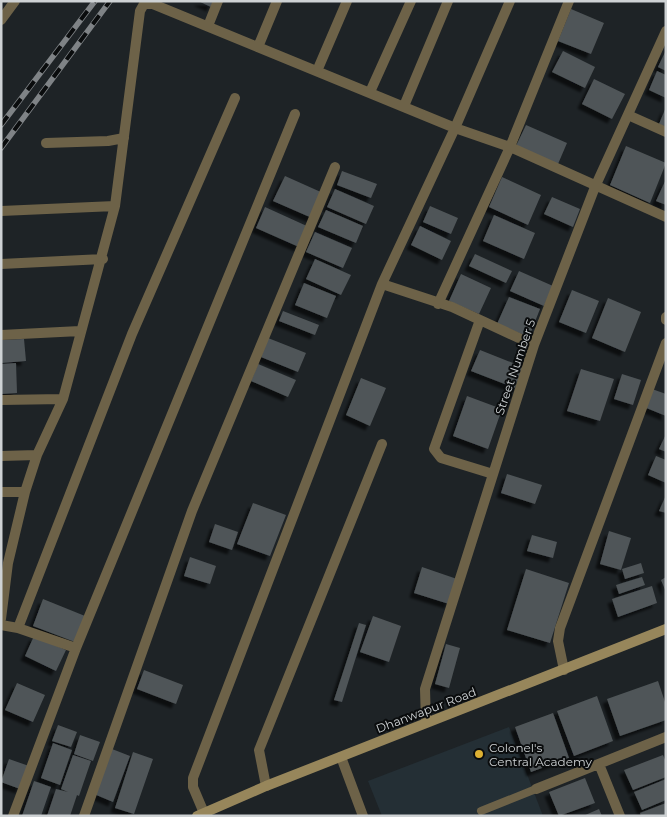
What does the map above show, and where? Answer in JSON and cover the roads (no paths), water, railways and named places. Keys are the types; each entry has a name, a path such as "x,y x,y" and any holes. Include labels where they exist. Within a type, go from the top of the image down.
{"street":[{"path":"1,20 15,1"},
{"path":"208,26 218,1"},
{"path":"258,47 276,1"},
{"path":"317,71 348,1"},
{"path":"370,92 411,1"},
{"path":"404,106 448,1"},
{"path":"201,814 193,787 193,778 382,284 455,128 510,1"},
{"path":"438,304 510,147 569,1"},
{"path":"1,619 5,563 25,492 37,455 63,399 80,331 103,259 115,206 142,7 148,3 455,128 510,147 595,187 666,217"},
{"name":"Street Number 5","path":"426,722 425,689 534,345 595,187 666,31"},
{"path":"18,628 132,334 235,98"},
{"path":"12,816 76,648 295,114"},
{"path":"628,115 666,132"},
{"path":"46,142 108,142 124,138"},
{"path":"84,816 192,511 335,167"},
{"path":"1,211 115,206"},
{"path":"1,264 103,259"},
{"path":"382,284 438,304 452,307 534,345"},
{"path":"480,320 434,449 441,458 493,474"},
{"path":"1,335 80,331"},
{"path":"564,670 558,640 560,628 666,343"},
{"path":"1,400 63,399"},
{"path":"266,786 259,750 382,444"},
{"path":"1,456 37,455"},
{"path":"1,492 25,492"},
{"path":"1,625 18,628 76,648"},
{"name":"Dhanwapur Road","path":"201,814 426,722 666,629"},
{"path":"536,789 666,737"},
{"path":"341,757 363,816"},
{"path":"599,764 620,816"}],"lane":[{"path":"480,811 536,789"}],"railway":[{"path":"1,125 95,1"},
{"path":"1,148 110,1"}],"place":[{"name":"Colonel's Central Academy","path":"479,754"}]}
